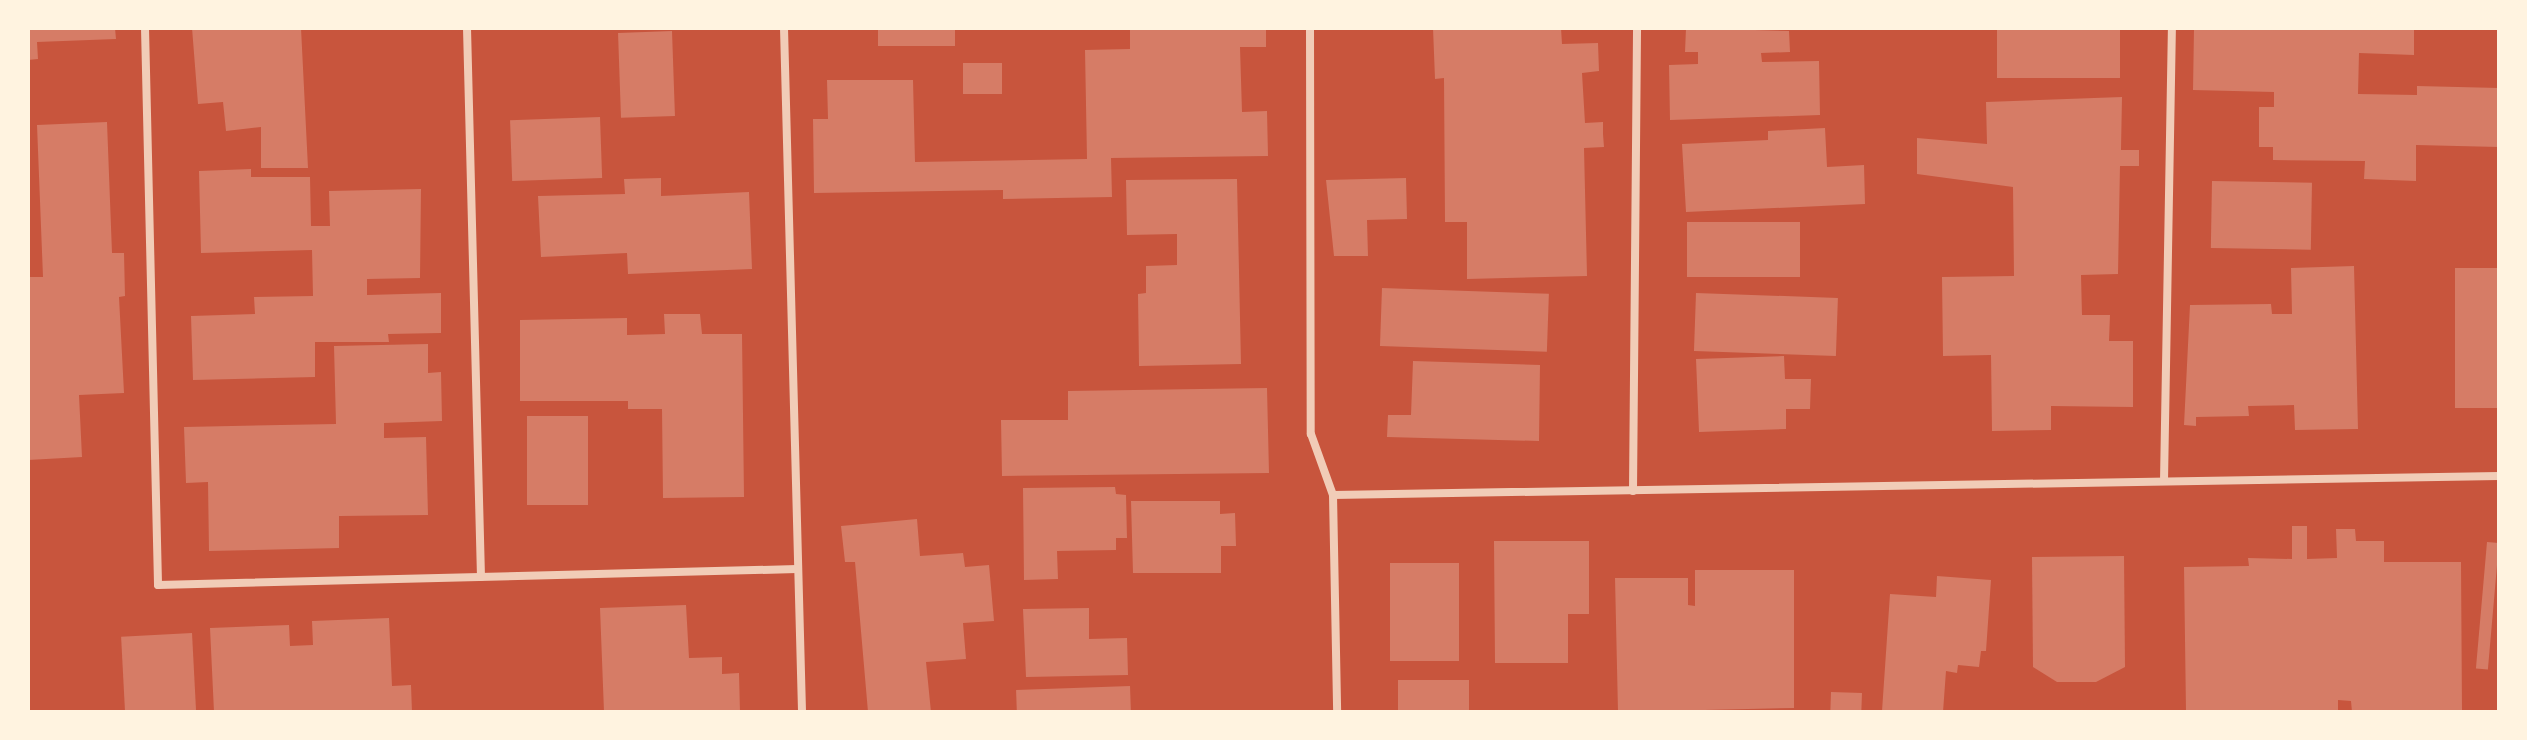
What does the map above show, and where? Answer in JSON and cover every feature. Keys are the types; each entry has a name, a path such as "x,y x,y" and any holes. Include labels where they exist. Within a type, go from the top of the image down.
{"street":[{"path":"145,28 158,585 797,569"},
{"path":"467,28 481,577"},
{"path":"784,28 802,712"},
{"path":"1310,28 1311,434 1333,495 1337,712"},
{"path":"1633,491 1637,28"},
{"path":"2164,481 2172,28"},
{"path":"1333,495 2499,476"}],"building":[{"path":"28,28 115,28 116,39 37,42 38,59 28,60"},
{"path":"192,28 301,28 308,168 261,168 261,127 226,131 223,102 198,104"},
{"path":"878,28 955,28 955,46 878,46"},
{"path":"1130,28 1266,28 1266,47 1240,47 1242,112 1267,111 1268,156 1111,158 1112,197 1003,199 1003,190 814,193 813,119 828,119 827,80 913,80 915,162 1087,159 1085,50 1130,49"},
{"path":"1433,28 1561,28 1562,44 1598,43 1599,71 1582,73 1585,123 1603,122 1604,147 1584,148 1587,276 1467,279 1467,222 1445,222 1444,78 1435,79"},
{"path":"1686,28 1789,31 1790,52 1761,53 1762,62 1819,61 1820,115 1670,120 1669,65 1698,64 1698,52 1685,52"},
{"path":"1997,28 2120,28 2120,78 1997,78"},
{"path":"2194,28 2414,29 2414,55 2359,53 2358,94 2417,95 2417,86 2499,88 2499,147 2416,145 2416,181 2364,179 2365,161 2273,160 2273,147 2259,147 2259,107 2274,107 2274,92 2193,90"},
{"path":"672,31 675,116 621,118 618,33"},
{"path":"963,63 1002,63 1002,94 963,94"},
{"path":"2122,97 2121,150 2139,150 2139,166 2120,166 2118,274 2081,275 2082,315 2110,315 2109,341 2133,341 2133,407 2051,406 2051,430 1992,431 1991,355 1943,356 1942,277 2014,276 2013,187 1917,174 1917,138 1987,144 1986,102"},
{"path":"600,117 602,178 512,181 510,120"},
{"path":"107,122 112,253 124,253 125,296 119,297 124,393 79,395 82,457 28,460 28,277 43,277 37,125"},
{"path":"1825,128 1827,167 1864,165 1865,204 1686,212 1682,144 1768,140 1768,131"},
{"path":"251,169 251,177 310,177 311,226 330,226 329,191 421,189 420,278 367,279 367,295 441,293 441,333 388,334 389,342 315,342 315,377 193,380 191,316 255,314 254,297 313,296 312,250 201,253 199,171"},
{"path":"661,178 661,196 749,192 752,269 628,274 627,253 541,257 538,196 625,194 624,179"},
{"path":"1406,178 1407,219 1367,220 1368,256 1334,256 1326,180"},
{"path":"1237,179 1241,364 1139,366 1138,294 1146,293 1146,266 1177,265 1177,234 1127,235 1126,180"},
{"path":"2212,181 2312,183 2311,250 2211,248"},
{"path":"1687,222 1800,222 1800,277 1687,277"},
{"path":"2354,266 2358,429 2295,430 2294,405 2248,406 2249,416 2196,417 2196,426 2184,425 2190,305 2271,304 2272,314 2292,314 2291,268"},
{"path":"2455,268 2499,268 2499,408 2455,408"},
{"path":"1382,288 1549,294 1547,352 1380,346"},
{"path":"1696,293 1838,298 1836,356 1694,351"},
{"path":"664,314 700,314 702,334 742,334 744,497 663,498 662,409 628,409 628,401 520,401 520,320 627,318 627,335 665,334"},
{"path":"428,344 428,373 441,372 442,421 384,423 384,438 426,437 428,515 339,516 339,548 209,551 208,482 186,483 184,427 336,424 334,346"},
{"path":"1784,356 1785,379 1811,379 1810,409 1786,409 1786,429 1699,432 1696,359"},
{"path":"1413,361 1540,365 1539,441 1387,437 1388,415 1411,415"},
{"path":"1267,388 1269,473 1002,476 1001,420 1068,420 1068,391"},
{"path":"527,416 588,416 588,505 527,505"},
{"path":"1115,487 1116,494 1126,495 1127,538 1116,538 1116,550 1057,551 1058,579 1024,580 1023,488"},
{"path":"1131,501 1220,501 1220,514 1235,513 1236,546 1221,546 1221,573 1133,573"},
{"path":"917,519 920,556 963,553 965,567 989,565 994,621 963,623 966,659 926,662 931,712 868,712 855,562 845,562 841,526"},
{"path":"2292,526 2307,526 2307,559 2337,558 2336,529 2355,529 2356,541 2384,541 2384,562 2461,562 2462,712 2352,712 2351,701 2338,700 2338,712 2186,712 2184,567 2249,566 2248,558 2292,559"},
{"path":"1494,541 1589,541 1589,614 1568,614 1568,663 1495,663"},
{"path":"2487,542 2499,543 2488,670 2476,669"},
{"path":"2124,556 2125,667 2096,682 2057,682 2033,667 2032,557"},
{"path":"1390,563 1459,563 1459,661 1390,661"},
{"path":"1695,570 1794,570 1794,708 1618,712 1615,578 1688,578 1688,605 1695,606"},
{"path":"1937,576 1991,580 1986,651 1981,651 1979,667 1958,665 1957,673 1946,671 1943,712 1882,711 1890,594 1936,597"},
{"path":"686,605 689,658 722,657 722,674 739,673 740,712 604,712 600,608"},
{"path":"1089,608 1089,639 1127,638 1128,675 1026,677 1023,609"},
{"path":"389,618 392,686 411,685 412,712 214,712 210,628 289,625 290,646 313,645 312,621"},
{"path":"192,633 196,712 125,712 121,637"},
{"path":"1398,680 1469,680 1469,712 1398,712"},
{"path":"1130,686 1131,712 1017,712 1016,690"},
{"path":"1831,692 1862,693 1861,712 1830,712"}]}
